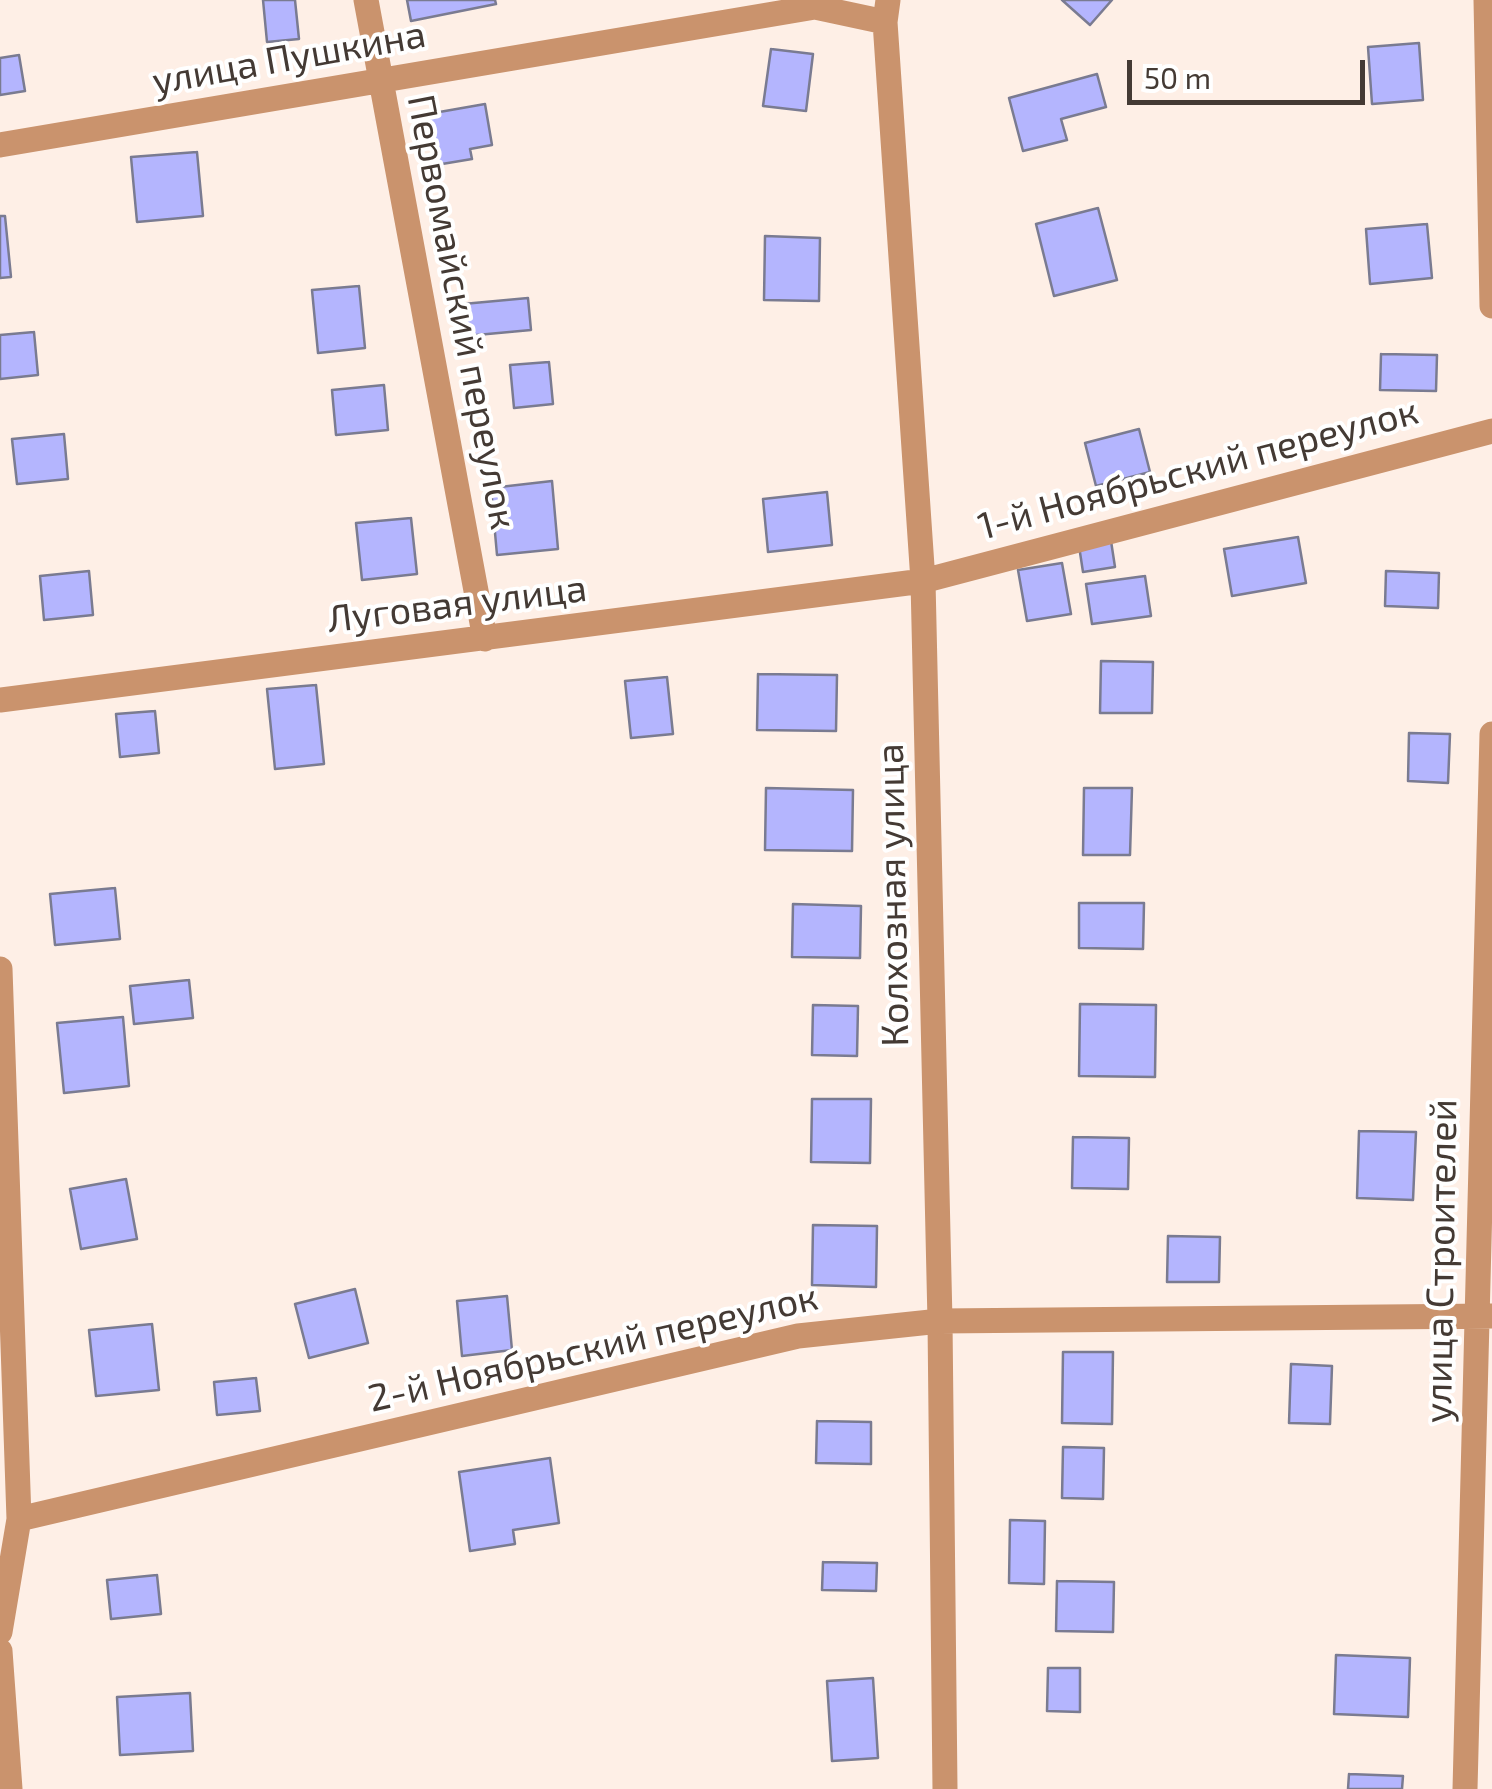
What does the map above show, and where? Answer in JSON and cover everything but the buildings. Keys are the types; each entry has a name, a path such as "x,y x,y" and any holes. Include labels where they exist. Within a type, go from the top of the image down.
{"street":[{"name":"Первомайский переулок","path":"366,0 426,302 485,639"},
{"path":"1486,0 1492,306"},
{"name":"улица Пушкина","path":"0,145 815,7 887,11"},
{"name":"Колхозная улица","path":"887,11 923,581 940,1322 945,1789"},
{"name":"1-й Ноябрьский переулок","path":"923,581 1492,431"},
{"name":"Луговая улица","path":"0,700 923,581"},
{"name":"улица Строителей","path":"1465,1789 1484,1317 1492,734"},
{"path":"0,969 19,1519 0,1632"},
{"name":"2-й Ноябрьский переулок","path":"19,1519 798,1336 940,1322 1484,1317"},
{"path":"0,1651 10,1789"}]}
